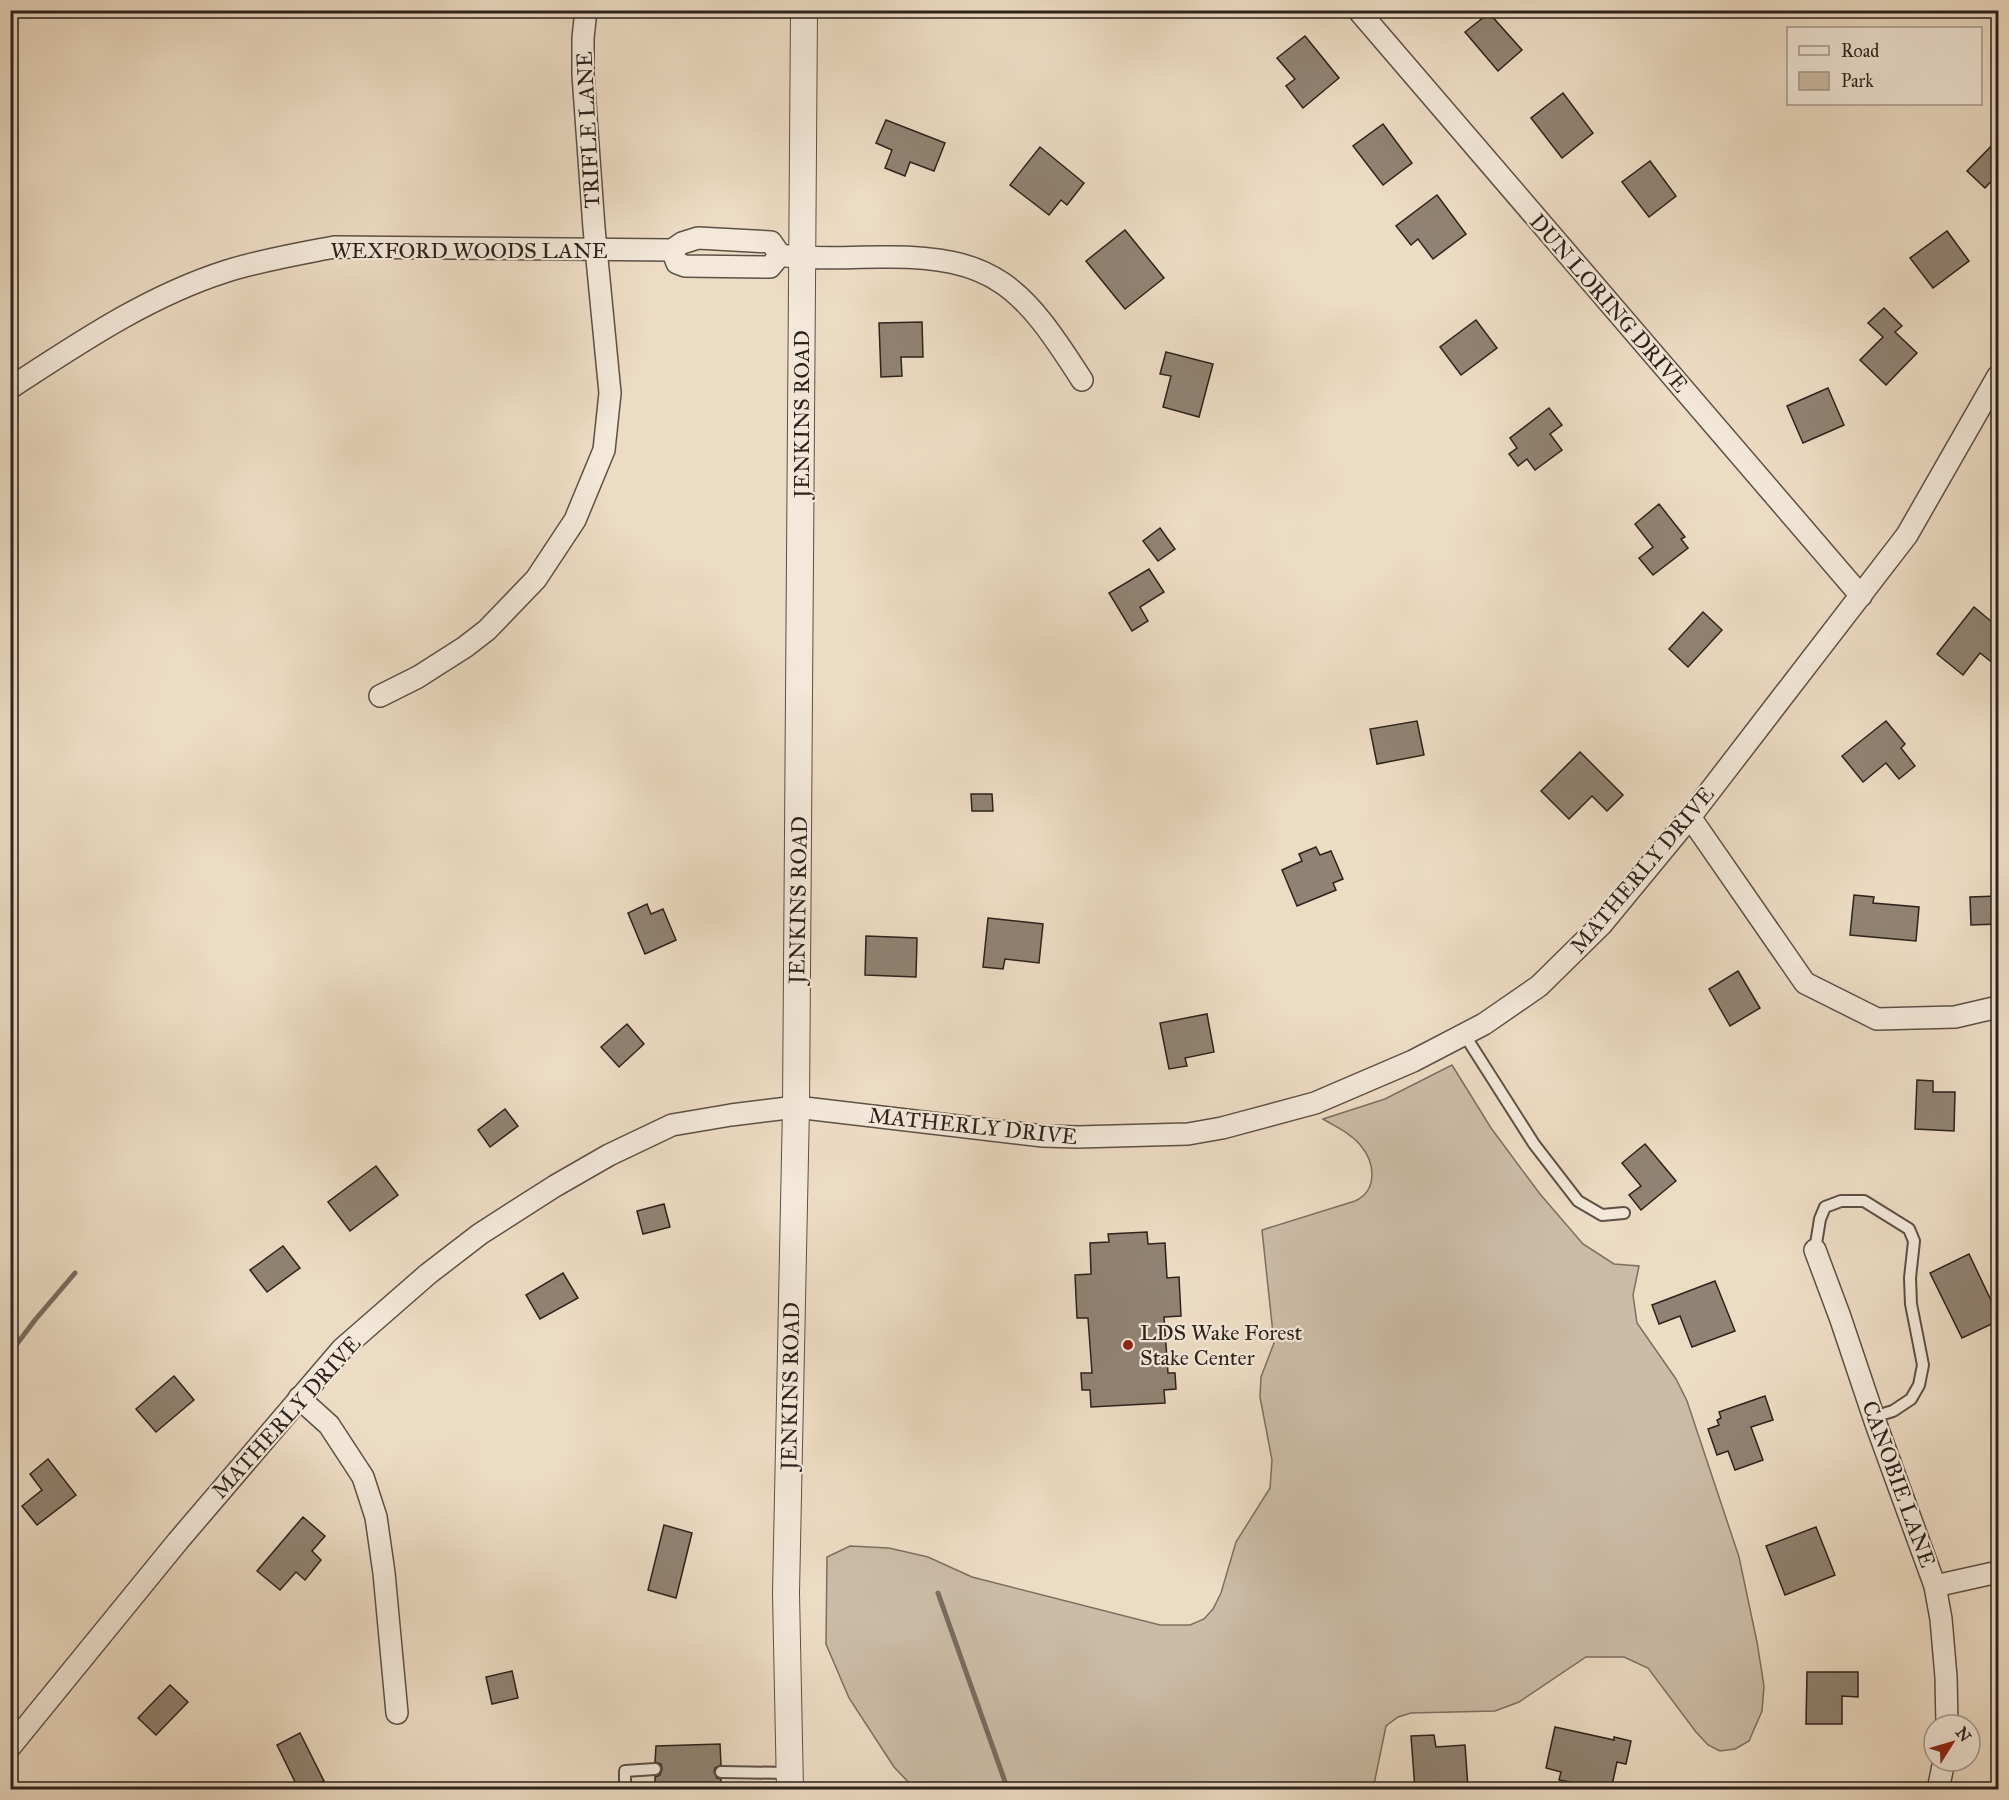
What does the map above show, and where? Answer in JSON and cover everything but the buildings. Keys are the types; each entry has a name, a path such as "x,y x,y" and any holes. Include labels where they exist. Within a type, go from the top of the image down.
{"street":[{"name":"TRIFLE LANE","path":"380,696 418,677 488,630 536,579 575,520 604,450 610,393 592,207 583,75 586,10"},
{"name":"JENKINS ROAD","path":"790,1781 786,1593 796,1107 791,257 804,10"},
{"name":"DUN LORING DRIVE","path":"1358,10 1861,596"},
{"name":"WEXFORD WOODS LANE","path":"10,388 101,330 149,303 182,288 227,271 282,256 334,247 672,250 682,243 698,238 771,242 791,257"},
{"path":"672,250 677,263 685,266 770,267 791,257 921,257 979,270 1008,285 1025,300 1053,335 1082,380"},
{"name":"MATHERLY DRIVE","path":"10,1748 178,1541 342,1349 428,1274 480,1233 609,1155 672,1125 731,1114 796,1107 1043,1136 1188,1134 1222,1128 1315,1103 1413,1061 1484,1024 1539,986 1601,925 1690,817 1907,536 1998,376"},
{"path":"1690,817 1805,983 1877,1019 1954,1017 1998,1008"},
{"name":"CANOBIE LANE","path":"1815,1250 1935,1586 1946,1677 1947,1713"},
{"path":"298,1398 329,1425 367,1487 376,1517 384,1573 397,1713"},
{"path":"1935,1586 1998,1572"},
{"path":"1938,1790 1942,1773"}],"lane":[{"path":"1464,1034 1534,1144 1578,1201 1602,1215 1624,1213"},
{"path":"1815,1250 1820,1219 1825,1207 1841,1201 1864,1202 1888,1215 1909,1229 1914,1241 1910,1278 1911,1304 1923,1365 1919,1385 1911,1399 1893,1411 1874,1417"},
{"path":"625,1790 625,1771 655,1769"},
{"path":"721,1772 790,1781"}],"green space":[{"path":"1452,1065 1491,1128 1540,1194 1583,1244 1614,1264 1639,1266 1633,1295 1637,1323 1676,1379 1687,1401 1739,1557 1764,1686 1762,1711 1749,1741 1735,1749 1720,1751 1708,1745 1648,1668 1624,1657 1586,1657 1519,1702 1495,1711 1411,1713 1398,1717 1386,1726 1373,1789 915,1789 894,1767 849,1698 826,1644 827,1557 850,1546 889,1548 928,1557 972,1577 1160,1625 1190,1625 1204,1619 1213,1609 1221,1593 1236,1542 1270,1488 1272,1460 1260,1397 1261,1377 1274,1343 1262,1230 1355,1201 1362,1197 1371,1184 1369,1161 1361,1146 1344,1131 1323,1119 1385,1099"}],"waterway":[{"path":"10,1353 75,1273"},
{"path":"938,1593 1008,1790"}],"place":[{"name":"LDS Wake Forest Stake Center","path":"1128,1345"}]}
